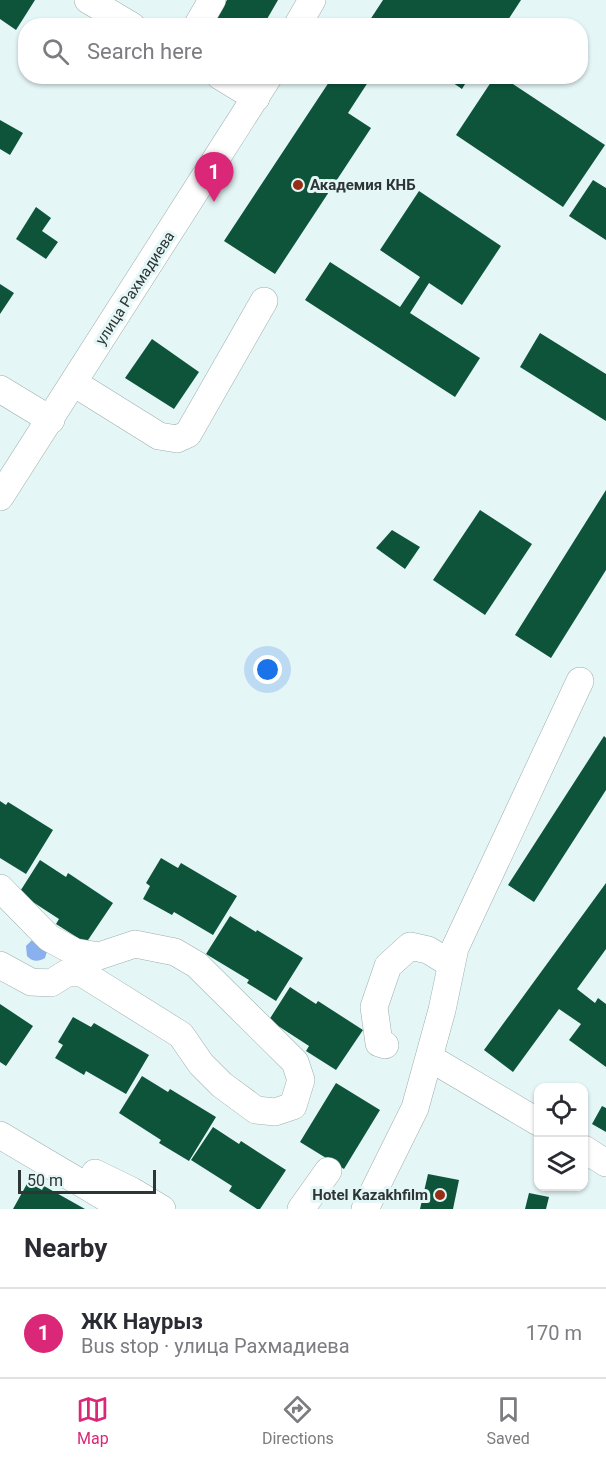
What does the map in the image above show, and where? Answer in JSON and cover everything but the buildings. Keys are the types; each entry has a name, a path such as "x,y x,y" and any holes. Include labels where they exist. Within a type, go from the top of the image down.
{"street":[{"path":"88,0 118,18"},
{"path":"202,18 212,0"},
{"path":"302,18 312,0"},
{"name":"улица Рахмадиева","path":"0,497 262,87"},
{"path":"74,383 159,436 177,439 188,434 264,301"},
{"path":"0,389 51,420"},
{"path":"365,1209 415,1108 430,1058 455,948 580,681"},
{"path":"0,888 50,938 75,952 90,964 181,1035 201,1064 256,1110 275,1112 293,1106 302,1080 295,1062 197,965 175,952 135,944 90,964 67,973 51,982 31,982 0,964"},
{"path":"385,1046 379,1043 374,1007 388,966 410,946 428,950 452,964"},
{"path":"430,1058 534,1120"},
{"path":"0,1135 125,1209"},
{"path":"588,1152 606,1163"},
{"path":"68,1175 82,1166 162,1209"},
{"path":"301,1209 328,1171"}],"water":[{"path":"33,939 48,948 45,958 36,961 27,956 26,946"}],"place":[{"name":"Академия КНБ","path":"298,185"},
{"name":"ЖК Наурыз","path":"214,202"},
{"name":"Hotel Kazakhfilm","path":"440,1195"}]}
